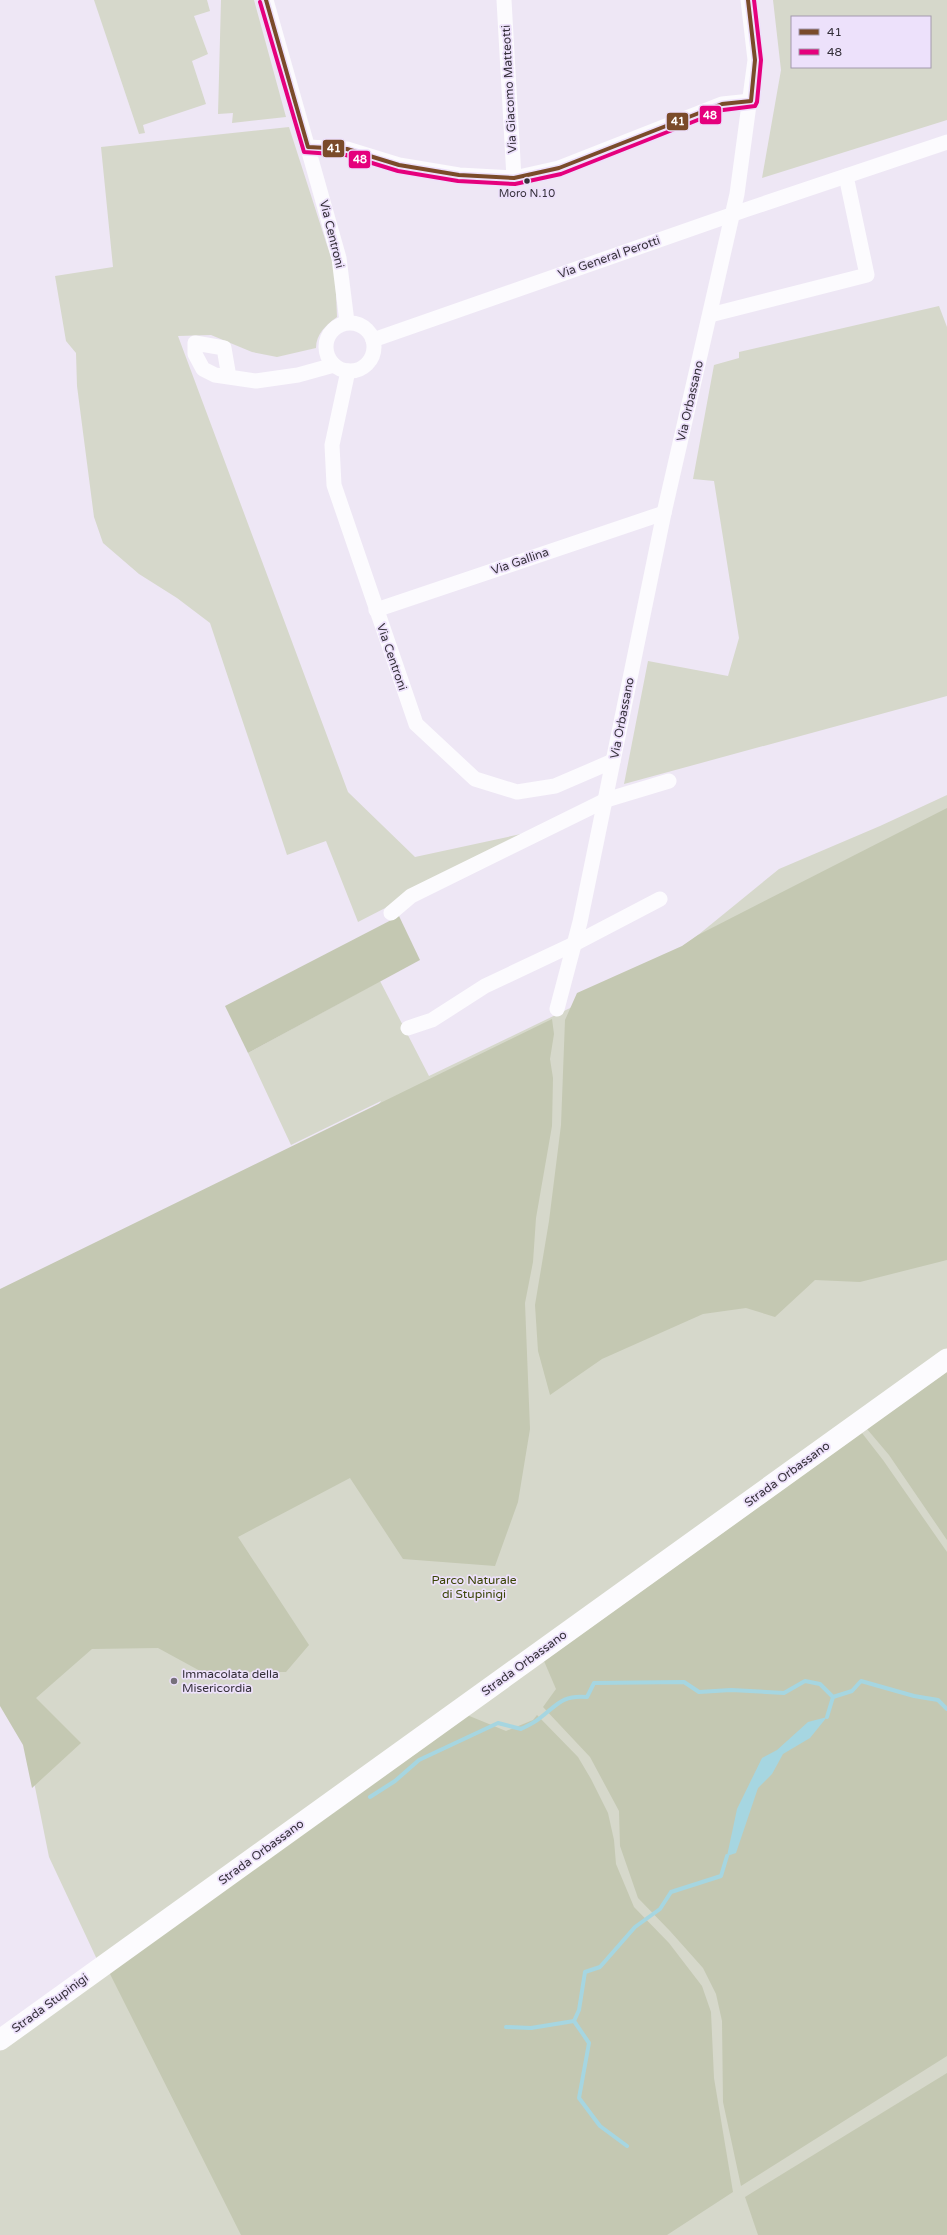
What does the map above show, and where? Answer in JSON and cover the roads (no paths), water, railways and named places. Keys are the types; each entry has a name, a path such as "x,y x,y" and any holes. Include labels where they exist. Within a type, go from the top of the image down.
{"main road":[{"name":"Strada Orbassano","path":"101,1967 947,1359"},
{"name":"Strada Stupinigi","path":"0,2040 101,1967"}],"street":[{"name":"Via Centroni","path":"266,0 339,258 347,322"},
{"name":"Via Giacomo Matteotti","path":"504,0 514,178"},
{"name":"Via Orbassano","path":"557,1009 574,944 606,800 664,513 733,214 755,60 748,0"},
{"path":"308,147 347,149 399,165 459,175 514,178 559,168 722,104 750,101"},
{"name":"Via General Perotti","path":"373,340 733,214 947,142"},
{"path":"710,315 867,275 846,176"},
{"path":"347,322 356,323 365,327 373,340 371,358 365,366 357,370 348,371 334,365 326,354 325,346 328,336 333,329 347,322"},
{"path":"229,377 256,381 298,375 334,365"},
{"name":"Via Centroni","path":"348,371 332,445 334,485 416,724 476,779 517,792 555,786 613,761"},
{"name":"Via Gallina","path":"376,610 664,513"},
{"path":"391,913 411,896 606,800 669,781"},
{"path":"408,1028 432,1020 485,986 574,944 660,899"}],"water":[{"path":"827,1717 810,1738 783,1754 772,1774 758,1788 736,1853 727,1856 737,1809 762,1758 777,1750 808,1722"}],"waterway":[{"path":"370,1797 395,1781 419,1760 498,1723 521,1729 538,1720 566,1699 572,1697 587,1697 594,1683 684,1682 699,1692 731,1690 784,1693 805,1681 820,1684 833,1697 852,1691 861,1681 914,1696 938,1700 947,1709"},
{"path":"827,1717 833,1697"},
{"path":"506,2027 531,2028 574,2021 579,2010 585,1972 600,1967 635,1927 660,1909 671,1892 721,1876 727,1856"},
{"path":"574,2021 589,2043 579,2098 600,2126 627,2146"}],"place":[{"name":"Moro N.10","path":"527,181"},
{"name":"Immacolata della Misericordia","path":"174,1681"}],"park label":[{"name":"Parco Naturale di Stupinigi","path":"474,1587"}]}
